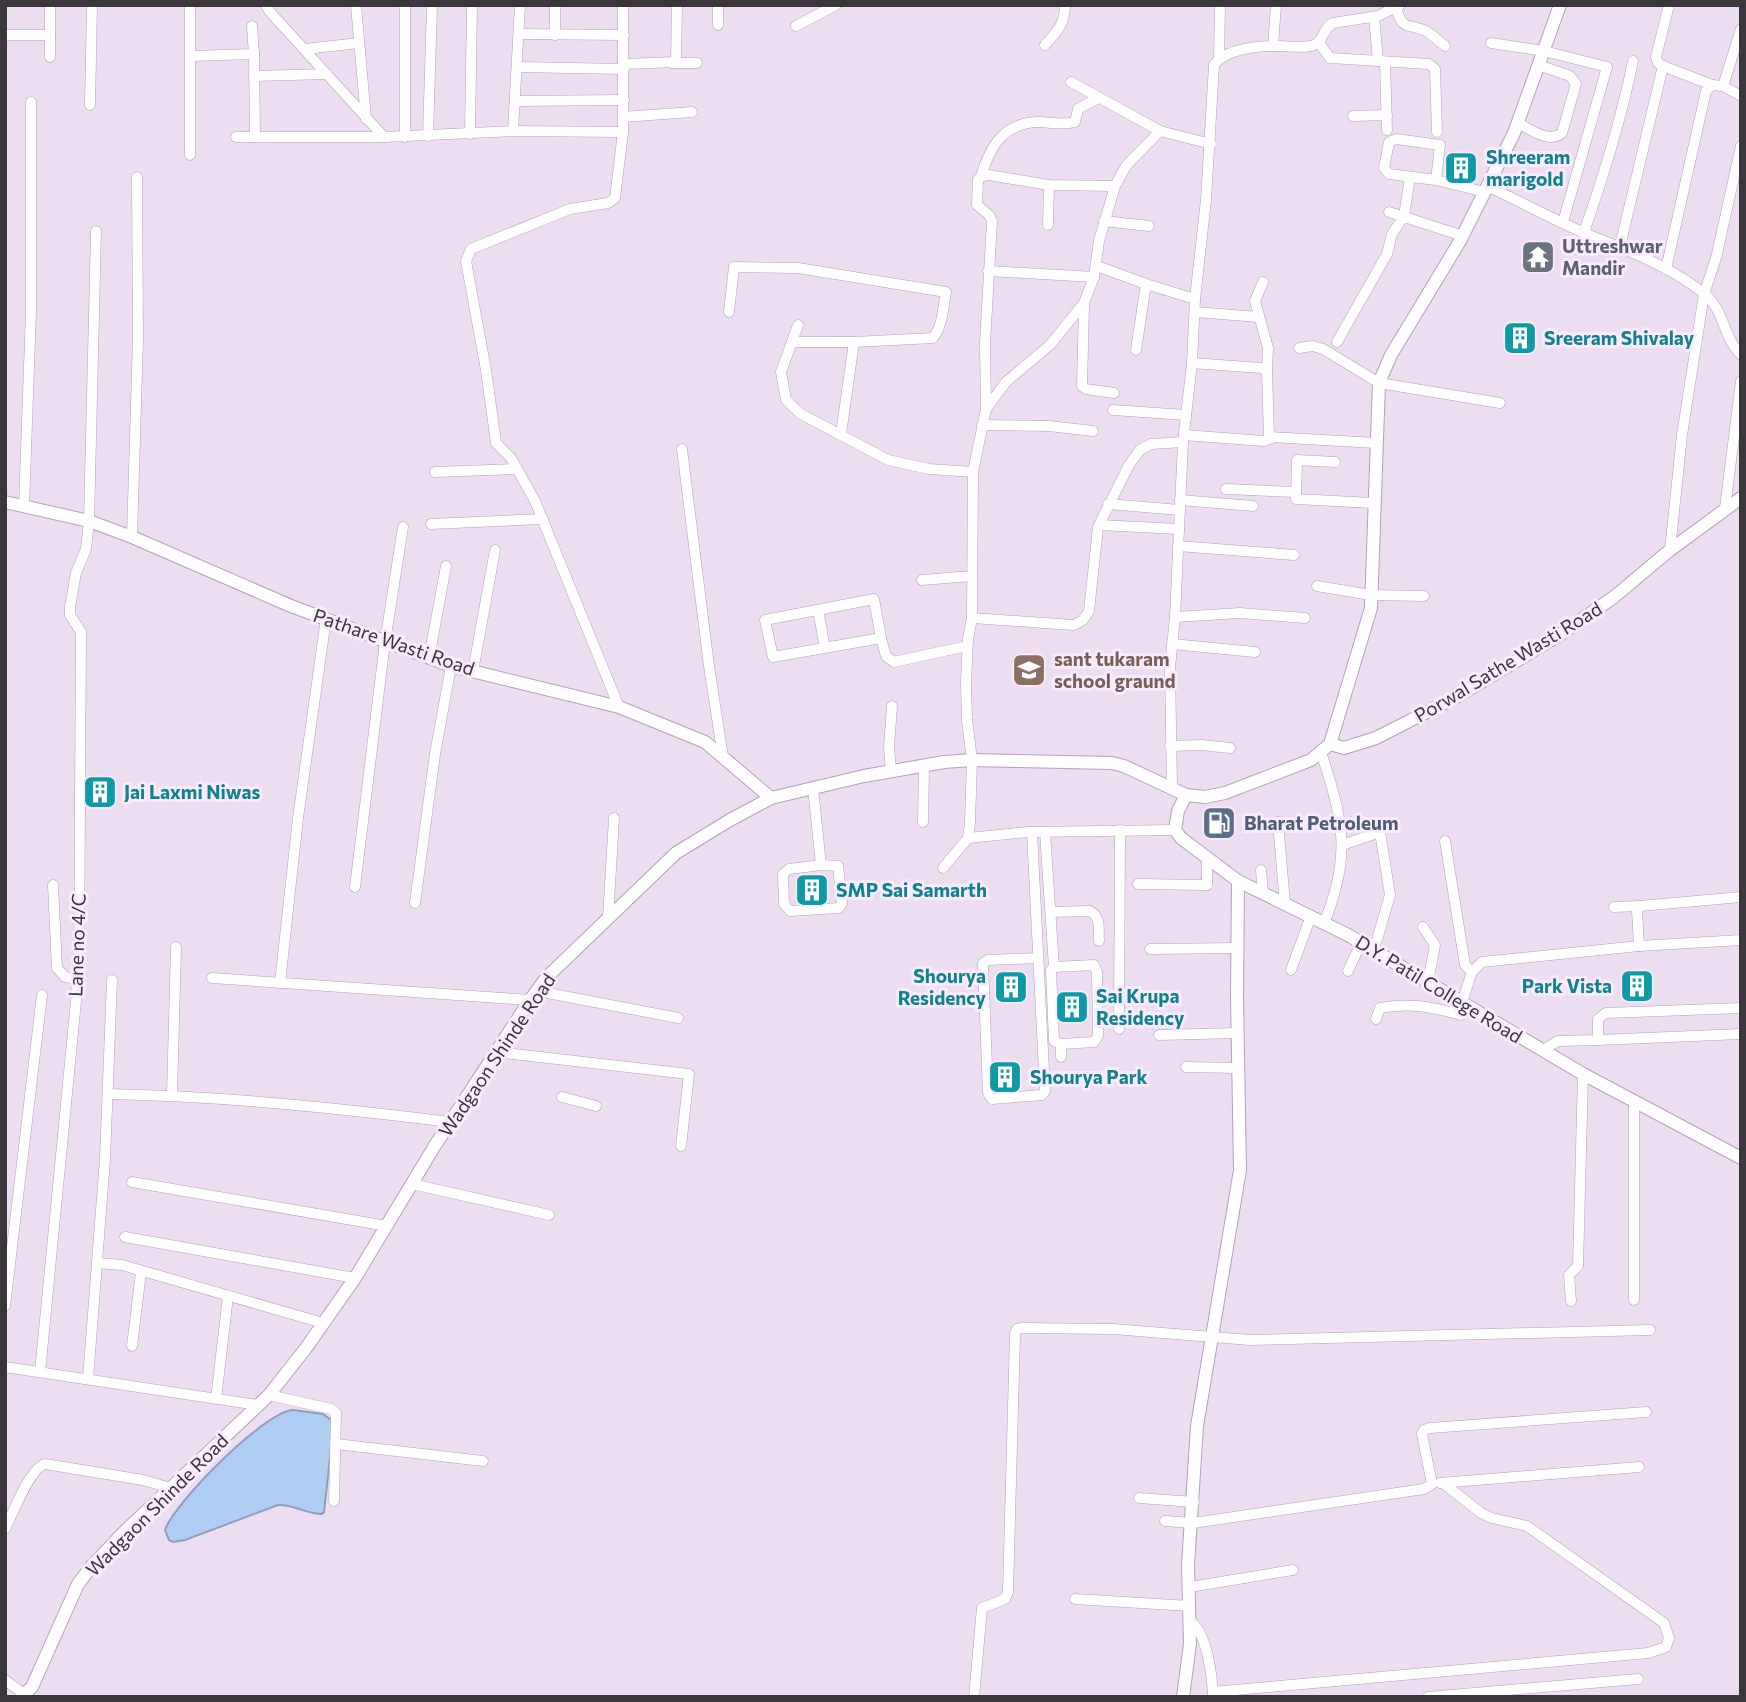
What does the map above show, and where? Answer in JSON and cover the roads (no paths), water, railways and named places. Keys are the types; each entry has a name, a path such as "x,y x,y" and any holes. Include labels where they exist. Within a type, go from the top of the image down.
{"street":[{"path":"50,5 50,57"},
{"path":"90,105 92,5"},
{"path":"190,5 190,155"},
{"path":"266,5 384,137"},
{"path":"356,5 366,119"},
{"path":"405,5 405,136"},
{"path":"428,136 432,5"},
{"path":"470,134 472,5"},
{"path":"513,131 520,5"},
{"path":"555,5 555,35"},
{"path":"619,708 543,519 517,469 507,453 496,443 466,261 471,249 559,214 608,203 615,198 623,132 623,5"},
{"path":"672,64 677,57 677,5"},
{"path":"718,5 718,24"},
{"path":"796,26 836,5"},
{"path":"1045,45 1061,28 1065,5"},
{"path":"1172,788 1170,663 1175,617 1183,438 1211,144 1212,72 1219,59 1220,5"},
{"path":"1273,46 1276,5"},
{"path":"1324,923 1335,896 1341,870 1342,845 1336,797 1325,748 1371,608 1379,383 1391,355 1463,236 1486,189 1517,123 1560,5"},
{"path":"1669,5 1656,57 1658,63 1741,96"},
{"path":"1219,59 1236,52 1273,46 1306,47 1319,43 1327,26 1333,23 1374,17 1398,6 1402,23 1425,31 1445,46"},
{"path":"1374,17 1382,61 1387,130"},
{"path":"252,26 255,137"},
{"path":"1667,269 1706,91 1717,86 1741,29"},
{"path":"519,34 624,35"},
{"path":"5,35 50,35"},
{"path":"304,49 359,43"},
{"path":"1319,43 1330,58 1429,64 1435,69 1437,132"},
{"path":"1491,43 1544,51 1607,67 1563,222"},
{"path":"191,56 254,54"},
{"path":"1584,232 1614,145 1633,61"},
{"path":"517,66 624,67 697,64"},
{"path":"1517,123 1548,137 1558,137 1562,133 1576,84 1570,76 1538,65"},
{"path":"1620,246 1663,66"},
{"path":"254,76 327,74"},
{"path":"1071,82 1160,131 1211,144"},
{"path":"943,868 968,838 972,760 967,720 967,646 972,618 973,472 986,409 988,271 992,221 977,205 977,189 993,146 1004,132 1023,124 1039,122 1065,125 1075,122 1078,108 1098,98"},
{"path":"515,101 624,100"},
{"path":"24,507 31,312 31,102"},
{"path":"623,117 692,112"},
{"path":"1353,116 1387,115"},
{"path":"236,137 384,137 513,131 623,132"},
{"path":"986,409 1006,382 1050,345 1084,303 1097,266 1099,241 1115,186 1126,166 1160,131"},
{"path":"1436,180 1440,145 1392,140 1387,146 1385,171 1389,174 1486,189 1667,269 1704,294 1720,311 1723,327 1732,346 1741,355"},
{"path":"1670,550 1682,435 1704,294 1719,246 1741,146"},
{"path":"981,177 989,175 1049,184 1115,186"},
{"path":"132,537 138,338 137,177"},
{"path":"1337,342 1387,254 1392,234 1404,216 1410,177"},
{"path":"1048,225 1049,184"},
{"path":"1389,212 1463,236"},
{"path":"1104,221 1149,226"},
{"name":"Lane no 4/C","path":"40,1372 78,979 81,632 70,615 70,607 76,573 86,549 89,521 96,231"},
{"path":"1097,266 1195,299"},
{"path":"729,312 734,267 798,268 946,292 942,320 933,338 792,342"},
{"path":"988,271 1094,277"},
{"path":"1263,282 1255,301 1268,348 1268,431 1269,437 1272,438"},
{"path":"1136,350 1146,284"},
{"path":"1084,303 1082,386 1114,393"},
{"path":"1195,312 1259,317"},
{"path":"798,325 781,372 786,400 802,414 888,460 929,469 973,472"},
{"path":"841,434 854,342"},
{"path":"1299,348 1313,346 1323,349 1379,383 1500,403"},
{"path":"1192,363 1262,368 1267,371"},
{"path":"1725,508 1741,383"},
{"path":"1113,410 1186,415"},
{"path":"982,425 1049,426 1093,431"},
{"path":"972,618 1074,625 1083,620 1089,611 1099,525 1129,465 1140,450 1151,444 1183,438 1272,438 1376,443"},
{"path":"682,449 723,757"},
{"path":"1335,461 1297,460 1296,499 1373,503"},
{"path":"435,472 517,469"},
{"path":"1226,489 1296,492"},
{"name":"Porwal Sathe Wasti Road","path":"1325,748 1344,748 1376,738 1458,696 1561,634 1614,597 1670,550 1741,498"},
{"name":"Pathare Wasti Road","path":"5,502 89,521 326,619 451,666 619,708 705,741 771,798"},
{"path":"1108,504 1253,506"},
{"path":"431,524 543,519"},
{"path":"1099,525 1179,529"},
{"path":"355,887 403,527"},
{"path":"1178,546 1294,555"},
{"path":"473,671 495,550"},
{"path":"429,658 446,566"},
{"path":"922,580 972,576"},
{"path":"1317,586 1371,595 1424,596"},
{"path":"881,638 773,657 765,620 874,599 886,656 894,662 967,646"},
{"path":"818,610 825,649"},
{"path":"1175,617 1240,613 1305,618"},
{"path":"280,984 326,619"},
{"path":"1172,645 1255,652"},
{"path":"1106,662 1170,663"},
{"path":"415,903 435,754 451,666"},
{"path":"891,771 889,747 892,706"},
{"path":"1170,746 1230,748"},
{"path":"968,838 1032,832 1175,830 1178,811 1186,795 1205,797 1225,793 1311,760 1325,748"},
{"name":"Wadgaon Shinde Road","path":"23,1696 32,1687 78,1584 107,1550 269,1395 324,1323 355,1278 450,1122 547,977 676,853 771,798 891,771 972,760 1112,763 1186,795"},
{"path":"923,766 923,822"},
{"path":"813,788 821,865"},
{"path":"608,918 614,818"},
{"path":"1278,822 1285,904"},
{"path":"1119,1029 1120,830"},
{"name":"D.Y. Patil College Road","path":"1175,830 1181,838 1238,881 1374,950 1428,982 1461,1009 1741,1158"},
{"path":"1032,832 1045,1091 1038,1096 992,1099 988,1093 983,963 988,960 1038,958"},
{"path":"1045,832 1054,967 1050,975 1054,1041 1061,1044 1094,1042 1097,972 1094,965 1054,967"},
{"path":"1342,845 1380,832 1390,895 1374,950"},
{"path":"1445,841 1465,965 1472,972"},
{"path":"1138,884 1207,885 1207,858"},
{"path":"821,865 838,866 839,908 790,911 784,904 783,874 789,869 821,865"},
{"path":"1261,870 1263,893"},
{"path":"1183,1697 1190,1644 1188,1565 1193,1523 1197,1426 1238,1188 1238,881"},
{"path":"53,885 57,968 65,977 78,979"},
{"path":"1614,907 1741,897"},
{"path":"1639,946 1637,910 1640,905"},
{"path":"1051,912 1095,913 1098,917 1099,941"},
{"path":"1291,970 1311,916"},
{"path":"1423,927 1436,945 1428,982"},
{"path":"1376,1019 1380,1008 1400,1004 1461,1009 1472,972 1482,962 1639,946 1741,940"},
{"path":"1348,971 1361,943"},
{"path":"172,1095 176,947"},
{"path":"1150,949 1237,948"},
{"path":"212,978 280,984 533,996 678,1018"},
{"path":"88,1380 108,1094 111,980"},
{"path":"5,1306 8,1261 42,995"},
{"path":"1598,1040 1598,1019 1606,1013 1741,1008"},
{"path":"1159,1035 1237,1033"},
{"path":"1542,1050 1558,1041 1741,1034"},
{"path":"1061,1044 1061,1057"},
{"path":"496,1052 690,1074 681,1146"},
{"path":"1186,1067 1238,1068"},
{"path":"1571,1301 1569,1275 1578,1266 1583,1074"},
{"path":"108,1094 172,1095 312,1106 450,1122"},
{"path":"562,1097 596,1106"},
{"path":"1634,1101 1634,1300"},
{"path":"132,1182 387,1226"},
{"path":"412,1184 549,1215"},
{"path":"125,1237 355,1278"},
{"path":"97,1263 122,1265 324,1323"},
{"path":"132,1346 141,1272"},
{"path":"216,1399 228,1296"},
{"path":"974,1697 982,1608 1005,1599 1008,1592 1017,1329 1112,1329 1250,1339 1650,1330"},
{"path":"5,1367 258,1405"},
{"path":"269,1395 331,1409 336,1413 334,1501"},
{"path":"1190,1621 1196,1625 1203,1639 1213,1694 1648,1653 1666,1647 1669,1638 1664,1623 1527,1526 1481,1513 1438,1483 1422,1434 1424,1430 1646,1412"},
{"path":"336,1444 483,1461"},
{"path":"6,1524 38,1466 45,1464 143,1480 171,1488"},
{"path":"1165,1521 1193,1523 1424,1489 1438,1483 1639,1467"},
{"path":"1139,1498 1194,1502"},
{"path":"1190,1587 1293,1570"},
{"path":"1075,1600 1190,1606"},
{"path":"1428,1697 1638,1679"},
{"path":"5,1680 23,1696"}],"water":[{"path":"293,1410 323,1414 331,1420 331,1449 324,1512 316,1514 278,1505 185,1540 169,1540 165,1530 172,1517 202,1480 262,1425"}],"place":[{"name":"Shreeram marigold","path":"1461,168"},
{"name":"Uttreshwar Mandir","path":"1538,257"},
{"name":"Sreeram Shivalay","path":"1520,338"},
{"name":"sant tukaram school graund","path":"1029,670"},
{"name":"Jai Laxmi Niwas","path":"100,792"},
{"name":"Bharat Petroleum","path":"1219,823"},
{"name":"SMP Sai Samarth","path":"812,890"},
{"name":"Park Vista","path":"1637,986"},
{"name":"Shourya Residency","path":"1011,987"},
{"name":"Sai Krupa Residency","path":"1072,1007"},
{"name":"Shourya Park","path":"1005,1077"}]}
